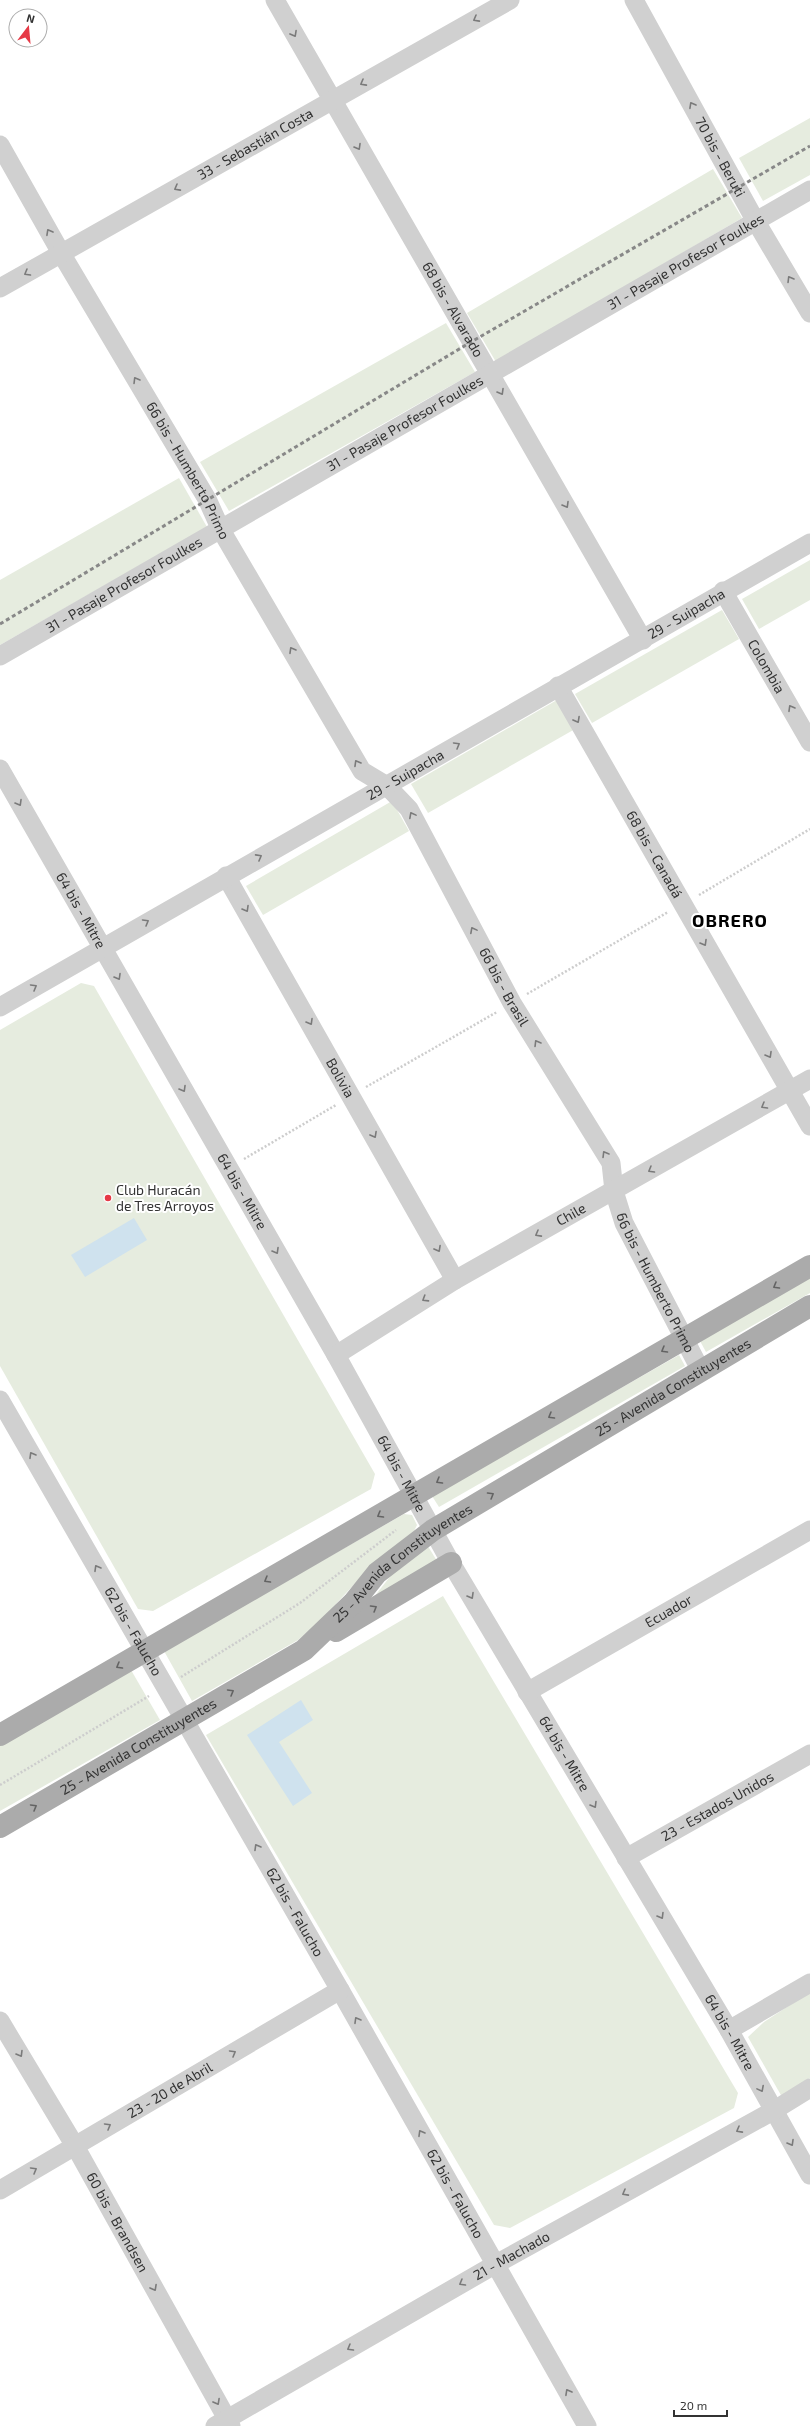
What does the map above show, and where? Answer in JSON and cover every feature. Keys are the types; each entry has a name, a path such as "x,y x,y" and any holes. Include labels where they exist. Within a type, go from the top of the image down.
{"main road":[{"path":"0,1735 144,1650 810,1266"},
{"name":"25 - Avenida Constituyentes","path":"0,1827 183,1719 304,1650 353,1603 377,1573 433,1530 810,1306"},
{"path":"304,1650 451,1563"}],"street":[{"name":"68 bis - Alvarado","path":"275,0 644,640"},
{"name":"33 - Sebastián Costa","path":"0,288 510,0"},
{"name":"70 bis - Beruti","path":"634,0 755,220 810,313"},
{"name":"66 bis - Humberto Primo","path":"0,145 61,253 207,499 221,530 362,771 387,786"},
{"name":"31 - Pasaje Profesor Foulkes","path":"0,656 221,530 755,220 810,190"},
{"name":"29 - Suipacha","path":"0,1007 226,876 387,786 558,686 644,640 723,591 810,543"},
{"name":"Colombia","path":"723,591 810,742"},
{"name":"68 bis - Canadá","path":"558,686 681,905 810,1126"},
{"name":"64 bis - Mitre","path":"0,769 336,1355 451,1563 729,2030 810,2175"},
{"name":"66 bis - Brasil","path":"387,786 409,809 512,1003 611,1163 614,1192"},
{"name":"Bolivia","path":"226,876 455,1280"},
{"name":"Chile","path":"336,1355 455,1280 614,1192 810,1079"},
{"name":"66 bis - Humberto Primo","path":"614,1192 624,1223 701,1371"},
{"name":"62 bis - Falucho","path":"0,1400 340,1990 588,2426"},
{"name":"Ecuador","path":"527,1692 810,1530"},
{"name":"23 - Estados Unidos","path":"626,1858 810,1754"},
{"path":"729,2030 810,1983"},
{"name":"23 - 20 de Abril","path":"0,2190 340,1990"},
{"name":"60 bis - Brandsen","path":"0,2021 75,2146 224,2424"},
{"name":"21 - Machado","path":"224,2424 496,2264 773,2111 810,2088"}],"path":[{"path":"0,1785 165,1687 300,1603 401,1526"}],"shaded area":[{"path":"810,118 810,175 763,201 739,158"},
{"path":"713,169 742,218 496,362 467,313"},
{"path":"446,323 475,372 229,511 200,462"},
{"path":"179,478 207,527 0,645 0,580"},
{"path":"810,560 810,600 759,629 742,599"},
{"path":"722,610 739,639 592,723 575,694"},
{"path":"557,700 575,729 428,813 411,784"},
{"path":"392,801 409,831 263,915 246,886"},
{"name":"Club Huracán de Tres Arroyos","path":"81,983 94,986 375,1474 371,1489 153,1611 138,1609 0,1366 0,1030"},
{"path":"810,1278 810,1293 706,1352 700,1341"},
{"path":"679,1355 685,1366 439,1507 432,1496"},
{"path":"404,1514 412,1515 417,1525 414,1531 376,1561 319,1622 298,1640 192,1701 164,1651"},
{"path":"426,1543 437,1561 374,1597 396,1569"},
{"path":"443,1596 738,2093 734,2108 510,2228 494,2225 206,1735"},
{"path":"131,1670 160,1720 0,1811 0,1745"},
{"path":"810,1992 810,2078 782,2097 748,2037 764,2022"}],"water":[{"path":"134,1218 147,1240 85,1277 71,1255"},
{"path":"301,1700 313,1720 279,1742 312,1793 293,1806 247,1735"}],"railway":[{"path":"0,624 471,342 810,146"}],"place":[{"name":"Club Huracán de Tres Arroyos","path":"108,1198"}],"district":[{"name":"OBRERO","path":"730,921"}]}
